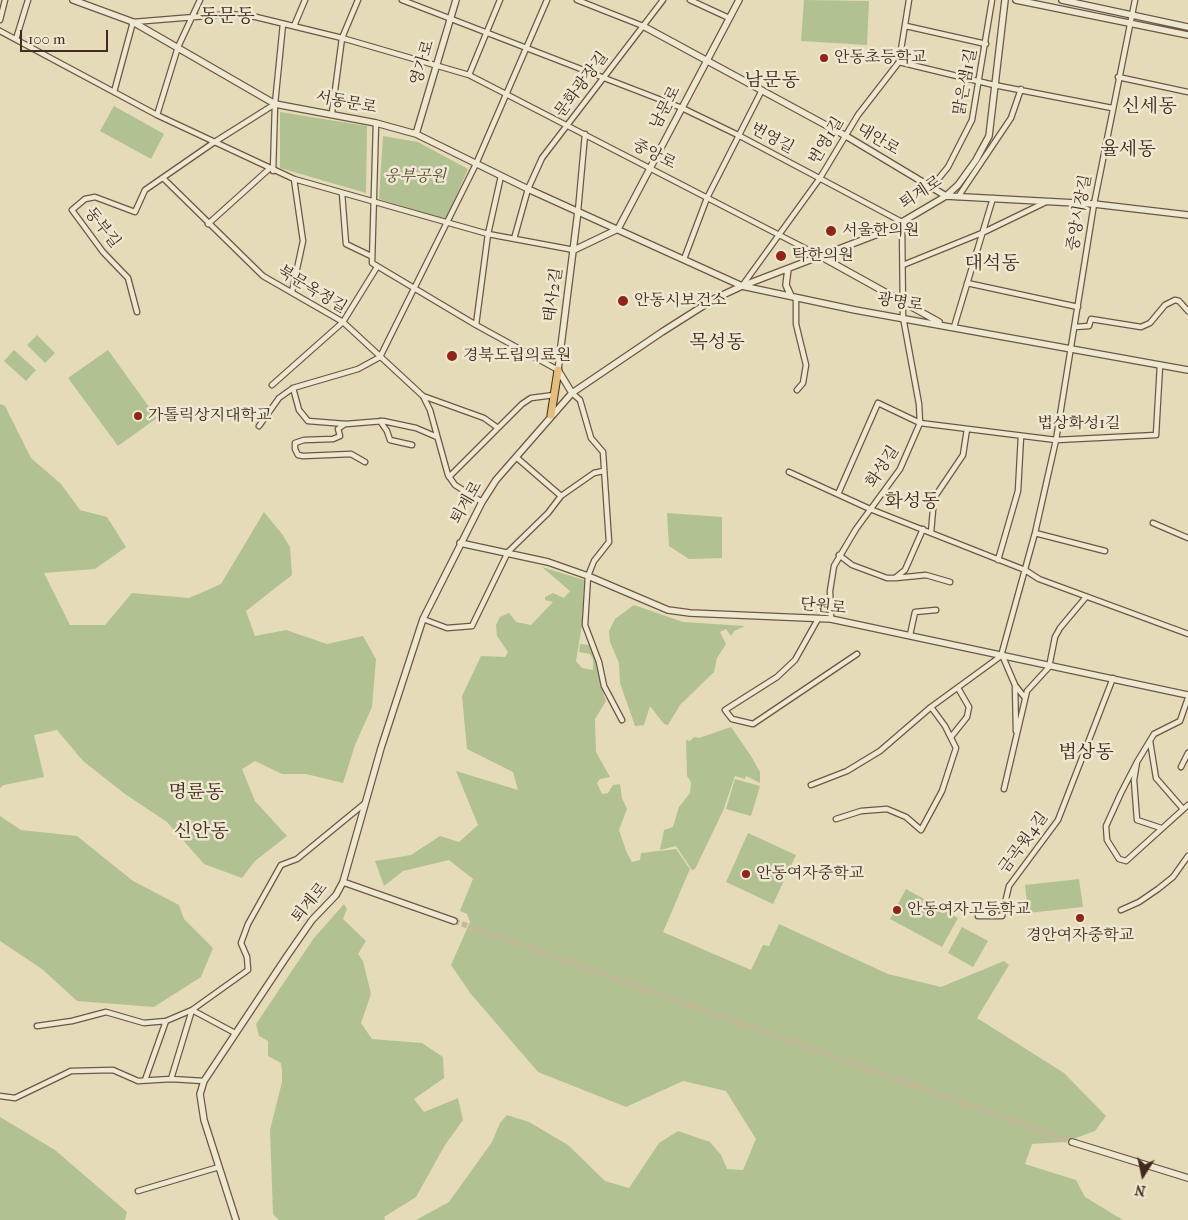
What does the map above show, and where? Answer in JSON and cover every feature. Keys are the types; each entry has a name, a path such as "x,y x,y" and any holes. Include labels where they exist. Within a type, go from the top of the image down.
{"main road":[{"path":"551,415 558,370"}],"street":[{"path":"0,20 5,0"},
{"path":"16,39 28,0"},
{"name":"서동문로","path":"73,0 133,22 275,104 376,123 416,134 528,189 618,229"},
{"path":"157,115 178,47 200,0"},
{"path":"294,26 304,0"},
{"path":"332,114 342,38 358,0"},
{"name":"번영길","path":"402,0 682,108 738,135 902,222"},
{"name":"영가로","path":"416,134 456,0"},
{"path":"469,75 500,0"},
{"path":"260,426 279,398 293,388 358,369 380,357 448,224 547,0"},
{"name":"대안로","path":"577,0 643,26 846,136 946,196 1094,204 1188,215"},
{"name":"문화광장길","path":"514,239 528,189 542,158 663,0"},
{"path":"690,0 729,18"},
{"name":"남문로","path":"618,229 738,0"},
{"name":"번영1길","path":"742,286 820,178 858,115 899,62 909,0"},
{"name":"맑은샘1길","path":"931,188 948,167 964,139 972,120 992,0"},
{"name":"퇴계로","path":"236,1220 201,1107 200,1094 204,1081 286,956 312,920 336,895 343,882 364,804 424,619 460,543 482,502 516,457 572,393 673,325 714,299 902,222 946,196 963,178 989,136 1005,0"},
{"path":"1016,0 1188,35"},
{"path":"1062,0 1188,26"},
{"name":"중앙시장길","path":"1002,656 1035,533 1056,440 1094,204 1135,0"},
{"name":"중앙로","path":"133,22 231,14 294,26 342,38 437,64 469,75 820,256 942,324"},
{"path":"114,92 133,22"},
{"path":"208,224 271,170 283,24"},
{"path":"906,26 986,44"},
{"path":"0,31 157,115 271,170 294,179 448,224 488,234 574,250 618,229"},
{"path":"899,62 979,82 1112,108"},
{"path":"1118,77 1188,92"},
{"path":"958,197 1010,118 1021,89"},
{"path":"684,260 708,198 762,90"},
{"path":"163,178 214,142 275,104"},
{"path":"376,123 372,262 377,267 476,325 558,370 572,393 580,400 591,438 603,452 609,542 594,561 588,576 585,625 600,662 604,686 622,720"},
{"path":"578,211 585,134"},
{"path":"476,325 488,234 501,176"},
{"name":"북문옥정길","path":"163,178 263,276 343,322 423,396 430,410 449,477 455,486 482,502"},
{"name":"동부길","path":"137,312 128,278 103,252 72,210 85,198 95,197 136,212 145,190 163,178"},
{"path":"292,292 303,241 294,179"},
{"path":"342,193 346,244 371,256"},
{"path":"954,327 993,198"},
{"path":"903,266 982,233 1048,201"},
{"name":"태사2길","path":"558,370 578,211"},
{"name":"화성길","path":"831,619 831,576 839,555 900,469 920,423 919,404 903,317 902,222"},
{"name":"광명로","path":"618,229 742,286 1188,370"},
{"path":"272,385 343,322 377,267"},
{"path":"788,268 786,285 793,297 796,324 806,365 803,383 797,390"},
{"path":"967,283 1078,307"},
{"path":"1074,327 1089,326 1091,319 1142,327 1150,324 1165,305 1175,300 1179,301 1188,311"},
{"name":"법상화성1길","path":"838,494 878,403 920,423 967,430 1056,440 1156,435 1160,365"},
{"path":"293,388 299,410 308,422 346,424 380,421 416,428 437,438"},
{"path":"449,477 531,398 554,395"},
{"path":"423,396 484,418 498,428"},
{"path":"380,421 387,431 390,440 412,445"},
{"path":"346,424 338,429 340,436 333,439 304,440 296,443 295,449 298,455 303,456 352,454 365,462"},
{"path":"931,533 934,498 963,455 967,430"},
{"path":"998,560 1018,491 1021,436"},
{"path":"516,457 561,496"},
{"path":"424,619 447,628 472,626 508,552 548,513 561,496 594,473 603,471"},
{"path":"788,472 870,509 1024,570 1039,579 1188,634"},
{"path":"1153,523 1188,538"},
{"path":"895,578 905,570 922,530"},
{"path":"1035,533 1105,550"},
{"name":"단원로","path":"460,543 548,562 588,576 668,610 690,614 831,619 1112,678 1188,697"},
{"path":"839,555 852,565 887,578 926,575 950,582"},
{"path":"1004,789 1024,698 1035,680 1049,666 1055,637 1067,618 1086,597"},
{"path":"910,635 915,612 936,610"},
{"path":"818,619 795,660 777,677 726,710 732,719 753,724 856,654"},
{"path":"812,785 848,771 880,751 931,707 1002,656 1015,686 1024,698"},
{"name":"금곡윗4길","path":"978,916 1002,916 1009,886 1058,820 1112,678"},
{"path":"1015,686 1016,732"},
{"path":"951,737 967,717 968,707 958,688"},
{"path":"1188,697 1180,721 1154,734 1137,762 1108,820 1107,840 1119,859 1124,861 1188,805"},
{"path":"836,819 861,811 887,809 906,816 921,830 942,791 956,748 931,707"},
{"path":"1150,741 1156,778 1183,809"},
{"path":"1181,767 1188,753"},
{"path":"1137,762 1134,780 1137,820 1161,828"},
{"path":"37,1026 72,1021 106,1012 144,1023 166,1021 192,1010 248,970 247,957 241,943 248,924 281,865 297,859 364,804"},
{"path":"1121,910 1139,902 1158,889 1173,876 1188,856"},
{"path":"343,882 454,921"},
{"path":"192,1010 235,1033"},
{"path":"171,1079 192,1010"},
{"path":"146,1080 166,1021"},
{"path":"0,1096 15,1098 71,1071 113,1070 138,1081 171,1079 204,1081"},
{"path":"1072,1142 1188,1178"},
{"path":"138,1191 220,1167"}],"green space":[{"path":"804,0 869,1 867,45 801,41"},
{"path":"114,106 164,134 151,159 100,131"},
{"path":"280,112 367,126 366,193 280,168"},
{"name":"웅부공원","path":"383,136 418,142 468,169 446,219 379,199"},
{"path":"37,335 55,353 45,363 27,345"},
{"path":"14,350 36,370 26,381 4,361"},
{"path":"108,350 157,418 118,446 68,378"},
{"path":"0,404 5,406 31,458 61,484 80,510 107,517 126,547 95,569 44,573 70,625 105,625 132,593 189,598 221,584 264,512 290,547 292,575 246,611 255,636 286,630 327,644 363,636 376,659 372,707 355,745 343,783 306,774 282,774 255,761 242,769 255,801 287,836 255,861 242,878 204,864 167,822 125,794 83,761 57,730 34,735 44,777 4,785 0,788"},
{"path":"667,513 722,517 722,558 689,559 669,546"},
{"path":"542,567 584,580 582,625 576,661 582,668 593,670 593,659 590,654 579,652 580,644 590,645 598,662 602,690 606,701 595,719 596,752 610,777 600,779 597,783 602,794 608,793 613,785 620,784 622,798 627,809 619,830 626,851 632,862 640,860 641,853 676,849 690,869 663,932 751,970 763,945 769,946 779,924 888,974 941,987 1004,961 1009,965 977,1018 1064,1073 1106,1116 1095,1131 1065,1142 1032,1144 1025,1164 1076,1180 1085,1197 1123,1220 416,1220 449,1202 492,1142 500,1123 507,1115 529,1122 568,1145 605,1181 629,1188 659,1143 678,1131 710,1142 721,1155 727,1169 743,1170 756,1139 726,1091 683,1081 626,1107 538,1072 471,994 451,965 470,922 467,914 460,911 473,879 449,860 403,871 384,886 375,861 411,855 440,836 459,842 478,825 456,771 518,790 513,772 467,749 462,696 481,656 505,657 508,652 497,636 496,625 500,617 509,613 516,622 531,625 553,602 545,600 545,597 553,593 564,598 570,591"},
{"path":"634,605 683,622 745,626 734,631 731,636 726,629 720,632 726,644 717,658 714,672 680,705 668,725 664,724 650,706 644,725 635,726 620,683 619,663 610,642 609,631 615,619"},
{"path":"731,727 760,772 760,783 746,776 745,779 735,776 723,811 695,869 692,870 676,846 660,850 664,830 673,827 679,807 690,793 691,782 687,776 686,740 690,741 694,737 699,738"},
{"path":"735,779 760,786 751,816 726,809"},
{"path":"0,816 21,830 77,836 133,881 179,905 184,919 213,948 201,977 154,1007 77,1001 42,969 0,941"},
{"path":"748,833 796,855 773,904 726,882"},
{"path":"1079,879 1083,907 1028,913 1025,885"},
{"path":"906,889 958,918 942,947 890,919"},
{"path":"344,904 347,909 343,919 366,941 358,954 363,961 371,994 361,1023 372,1039 422,1043 443,1057 444,1078 414,1099 424,1112 458,1098 463,1120 445,1145 416,1197 384,1217 385,1220 279,1220 273,1214 270,1130 282,1082 282,1071 281,1063 268,1056 268,1041 259,1036 256,1024 314,938"},
{"path":"962,927 988,941 973,967 948,953"},
{"path":"0,1117 55,1150 127,1212 125,1220 0,1220"}],"tunnel":[{"path":"454,921 1072,1142"}],"place":[{"name":"안동초등학교","path":"824,58"},
{"name":"서울한의원","path":"831,231"},
{"name":"탁한의원","path":"781,256"},
{"name":"안동시보건소","path":"623,301"},
{"name":"경북도립의료원","path":"452,356"},
{"name":"가톨릭상지대학교","path":"138,416"},
{"name":"안동여자중학교","path":"746,874"},
{"name":"안동여자고등학교","path":"897,910"},
{"name":"경안여자중학교","path":"1080,918"}],"district":[{"name":"동문동","path":"227,17"},
{"name":"남문동","path":"772,81"},
{"name":"신세동","path":"1149,107"},
{"name":"율세동","path":"1128,150"},
{"name":"대석동","path":"992,264"},
{"name":"목성동","path":"717,343"},
{"name":"화성동","path":"912,502"},
{"name":"법상동","path":"1086,753"},
{"name":"명륜동","path":"196,793"},
{"name":"신안동","path":"201,832"}]}
